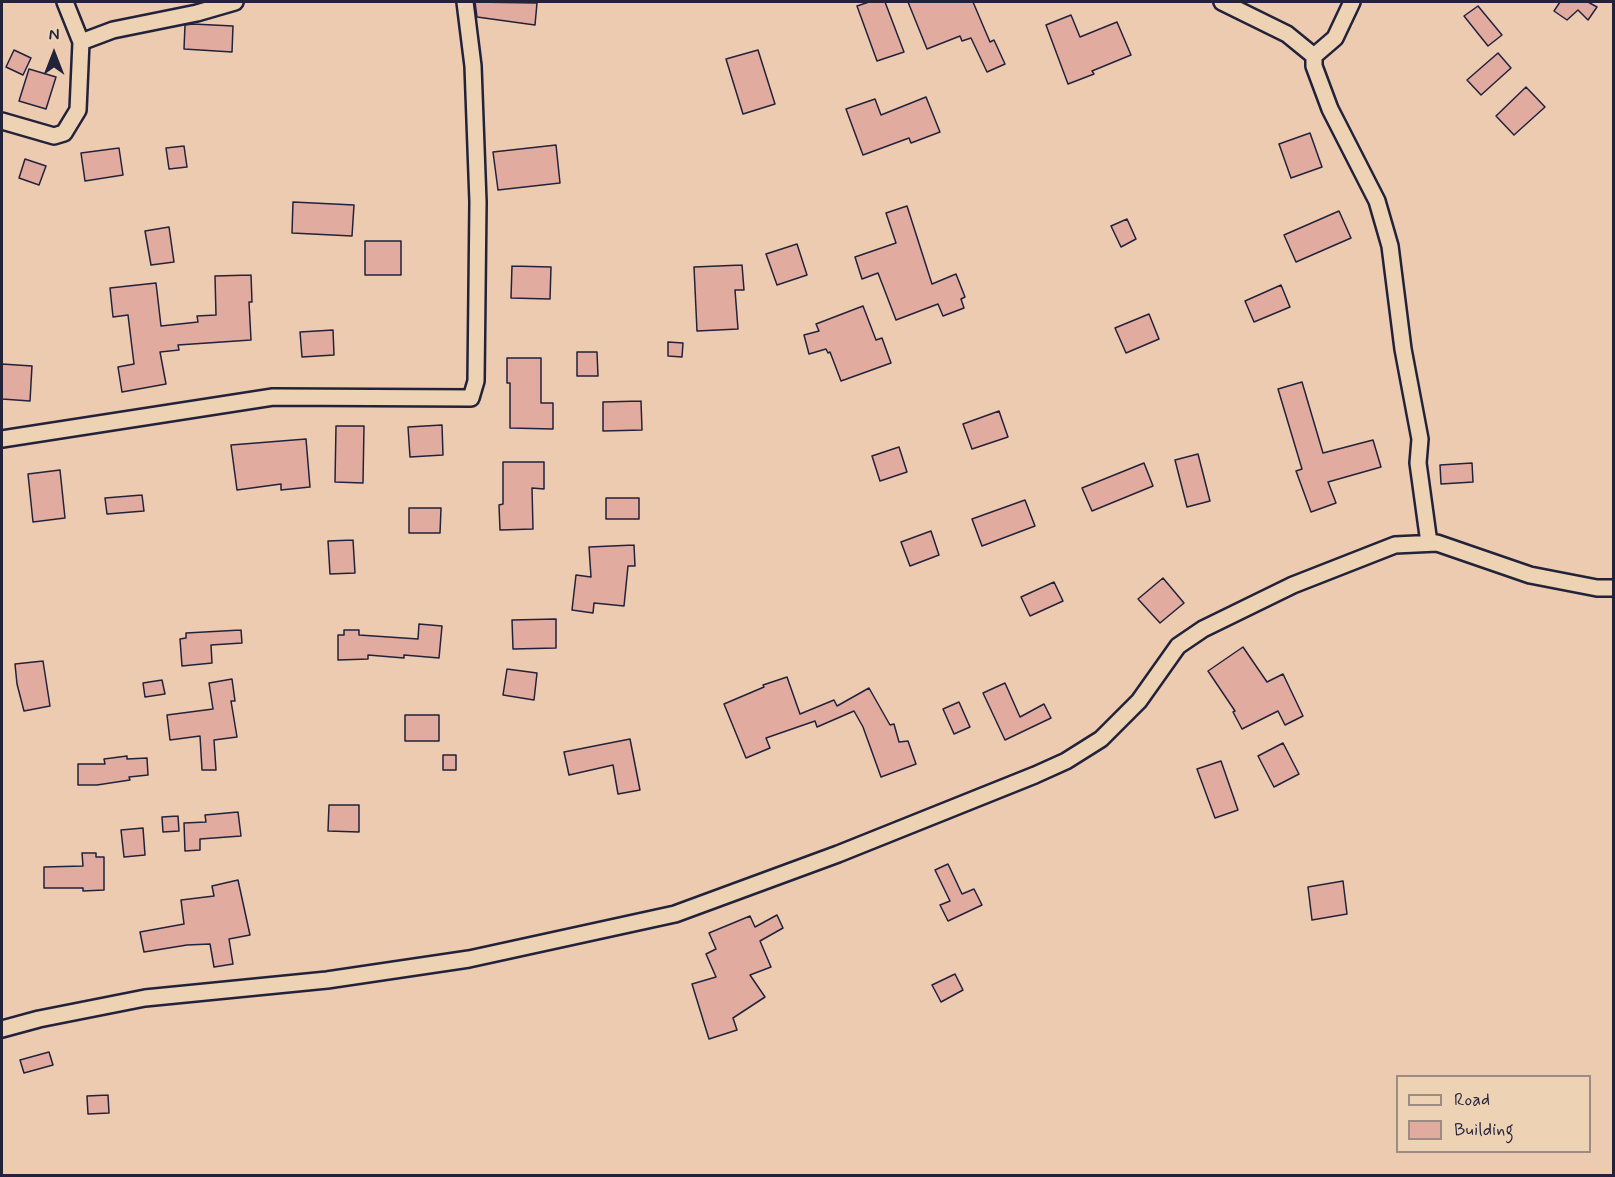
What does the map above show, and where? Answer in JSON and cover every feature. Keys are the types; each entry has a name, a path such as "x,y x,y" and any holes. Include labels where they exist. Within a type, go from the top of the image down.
{"street":[{"path":"2,121 54,136 64,132 78,110 81,42 65,2"},
{"path":"81,42 113,30 197,13 235,2"},
{"path":"2,440 273,398 471,398 476,381 478,202 473,66 465,2"},
{"path":"1222,2 1287,34 1314,56"},
{"path":"1353,2 1335,38 1314,56 1314,66 1330,109 1377,201 1390,246 1403,350 1420,439 1418,463 1429,543"},
{"path":"2,1029 39,1019 145,998 327,980 469,959 675,914 838,854 1066,761 1101,738 1139,701 1178,646 1203,629 1293,585 1395,545 1437,543 1530,575 1597,588 1614,588"}],"building":[{"path":"475,2 537,3 535,25 477,17"},
{"path":"869,2 885,2 904,52 877,61 857,6"},
{"path":"908,2 973,2 990,42 994,40 1005,64 987,72 971,38 962,41 960,36 927,49"},
{"path":"1560,2 1588,2 1597,7 1588,20 1578,10 1567,20 1554,11"},
{"path":"1478,6 1502,35 1488,46 1464,16"},
{"path":"1071,15 1080,37 1117,22 1131,55 1068,84 1046,25"},
{"path":"185,25 233,26 232,52 184,49"},
{"path":"14,50 31,58 23,75 6,67"},
{"path":"758,50 775,104 743,114 726,59"},
{"path":"1498,53 1511,68 1481,95 1467,80"},
{"path":"29,69 56,77 46,109 19,101"},
{"path":"1526,87 1545,107 1514,135 1496,116"},
{"path":"926,97 940,132 911,143 909,138 863,155 846,109 875,99 881,115"},
{"path":"1310,133 1322,167 1291,178 1279,144"},
{"path":"556,145 560,183 498,190 493,152"},
{"path":"184,146 187,167 169,169 166,148"},
{"path":"119,148 123,175 85,181 81,153"},
{"path":"25,159 46,166 39,185 19,178"},
{"path":"293,202 354,205 352,236 292,233"},
{"path":"907,206 932,284 956,274 965,297 961,299 964,308 943,316 938,304 896,320 878,273 862,279 855,257 896,243 886,213"},
{"path":"1339,211 1351,238 1296,262 1284,235"},
{"path":"1127,219 1136,239 1121,247 1111,226"},
{"path":"169,227 174,262 151,265 145,231"},
{"path":"365,241 401,241 401,275 365,275"},
{"path":"797,244 807,275 777,285 766,254"},
{"path":"742,265 744,290 735,290 738,329 697,331 694,267"},
{"path":"512,266 551,267 550,299 511,298"},
{"path":"251,275 252,302 249,302 251,340 178,345 179,350 160,352 166,384 122,392 118,367 134,364 128,315 113,317 110,288 156,283 161,326 198,322 197,316 216,315 215,276"},
{"path":"1281,285 1290,307 1254,322 1245,301"},
{"path":"863,306 876,340 882,338 891,363 841,381 830,352 828,353 826,349 809,354 804,335 819,331 816,324"},
{"path":"1149,314 1159,339 1126,353 1115,328"},
{"path":"333,330 334,355 302,357 300,332"},
{"path":"668,342 683,343 682,357 668,356"},
{"path":"577,352 597,352 598,376 577,376"},
{"path":"507,358 541,358 541,403 553,403 553,429 510,428 510,383 507,383"},
{"path":"2,364 32,366 30,401 2,399"},
{"path":"1302,382 1323,453 1373,440 1381,467 1328,482 1336,503 1311,512 1296,471 1302,469 1278,389"},
{"path":"641,401 642,430 603,431 603,402"},
{"path":"999,411 1008,437 972,449 963,424"},
{"path":"442,425 443,455 410,457 408,427"},
{"path":"336,426 364,426 363,483 335,482"},
{"path":"306,439 310,487 281,490 281,484 237,490 231,445"},
{"path":"899,447 907,472 880,481 872,456"},
{"path":"1198,454 1210,501 1187,507 1175,460"},
{"path":"503,462 544,462 544,489 532,488 533,529 500,530 499,505 503,504"},
{"path":"1144,463 1153,486 1092,511 1082,488"},
{"path":"1472,463 1473,482 1441,484 1440,465"},
{"path":"60,470 65,518 33,522 28,474"},
{"path":"142,495 144,511 107,514 105,498"},
{"path":"606,498 639,498 639,519 606,519"},
{"path":"1025,500 1035,526 982,546 972,519"},
{"path":"409,508 441,508 440,533 409,533"},
{"path":"931,531 939,555 910,566 901,542"},
{"path":"353,540 355,573 330,574 328,541"},
{"path":"634,545 635,566 628,566 624,606 594,603 593,613 572,610 576,575 591,577 589,547"},
{"path":"1163,578 1184,603 1160,623 1138,599"},
{"path":"1054,582 1063,601 1030,616 1021,597"},
{"path":"556,619 556,648 513,649 512,620"},
{"path":"419,624 442,626 439,658 368,655 368,659 338,660 338,635 344,635 344,630 359,630 359,635 418,639"},
{"path":"241,630 242,643 211,645 212,663 182,666 180,639 186,638 186,633"},
{"path":"1243,647 1267,682 1283,674 1303,716 1285,725 1278,711 1242,729 1233,712 1235,711 1208,671"},
{"path":"43,661 50,706 24,711 15,664"},
{"path":"507,669 537,673 534,700 503,695"},
{"path":"787,677 800,714 834,700 837,706 869,688 890,725 894,724 899,742 908,741 916,764 881,777 863,727 854,711 817,727 815,721 766,738 770,748 746,758 724,704 764,687 763,685"},
{"path":"232,679 235,701 231,701 237,737 214,740 216,770 202,770 200,736 170,740 167,715 213,709 209,683"},
{"path":"162,680 165,694 145,697 143,683"},
{"path":"1005,683 1020,717 1044,704 1051,718 1005,740 983,693"},
{"path":"959,702 970,727 954,734 943,709"},
{"path":"405,715 439,715 439,741 405,741"},
{"path":"630,739 640,790 618,794 613,765 569,775 564,752"},
{"path":"1283,743 1299,774 1274,787 1258,756"},
{"path":"443,755 456,755 456,770 443,770"},
{"path":"127,756 127,759 147,758 148,775 97,785 78,785 78,764 105,764 104,759"},
{"path":"1221,761 1238,810 1215,818 1197,769"},
{"path":"329,805 359,805 359,832 328,831"},
{"path":"238,812 241,836 200,839 200,850 185,851 184,823 206,822 205,815"},
{"path":"178,816 179,831 163,832 162,817"},
{"path":"143,828 145,855 124,857 121,830"},
{"path":"82,853 96,853 96,857 104,857 104,890 44,888 44,867 83,866"},
{"path":"948,864 962,894 974,889 982,905 948,921 940,905 950,901 935,870"},
{"path":"238,880 250,935 229,939 233,964 214,967 210,944 144,952 140,932 184,924 181,900 214,896 212,886"},
{"path":"1343,881 1347,914 1312,920 1308,887"},
{"path":"777,915 783,928 760,941 771,967 750,975 765,997 733,1018 737,1030 709,1039 692,984 716,977 706,954 716,949 709,933 750,916 755,927"},
{"path":"955,974 963,990 941,1002 932,985"},
{"path":"49,1052 53,1065 24,1073 20,1060"},
{"path":"108,1095 109,1113 88,1114 87,1096"}]}
